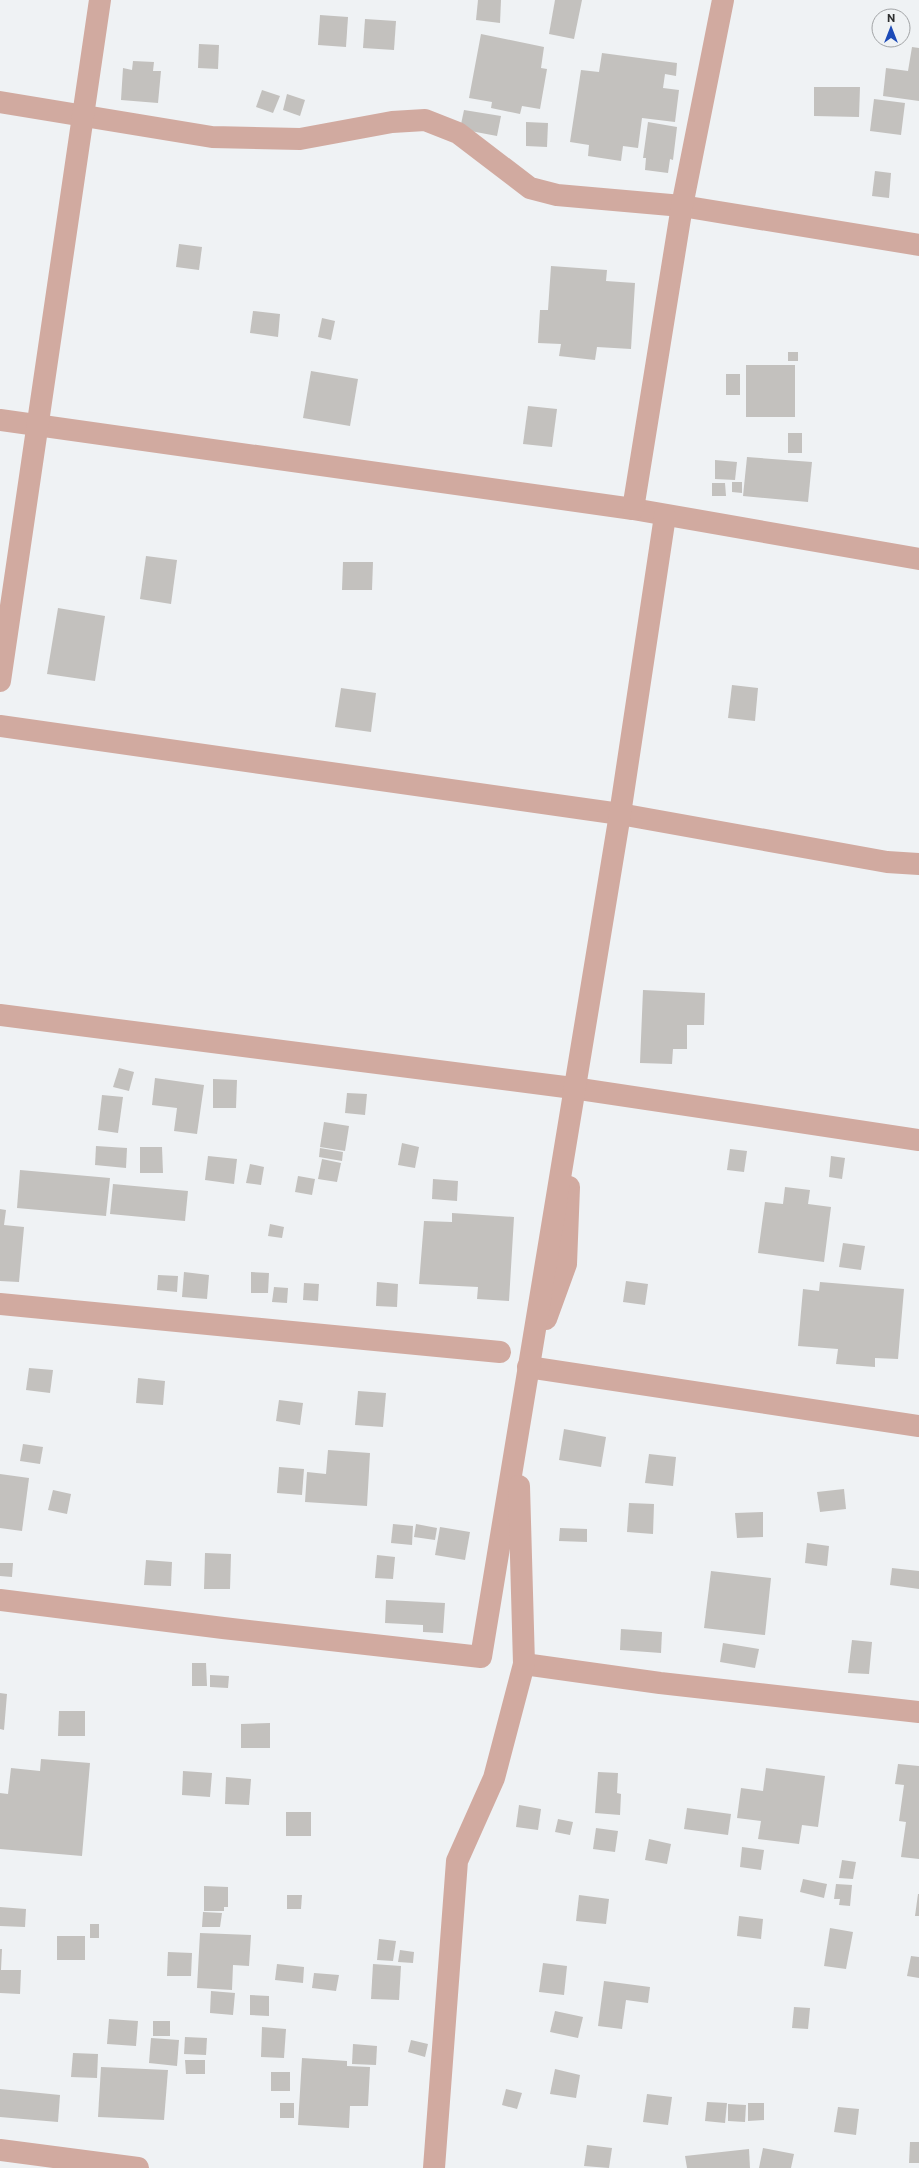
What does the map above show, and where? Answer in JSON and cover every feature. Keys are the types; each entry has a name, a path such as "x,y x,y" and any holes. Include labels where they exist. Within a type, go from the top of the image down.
{"street":[{"path":"0,681 100,0"},
{"path":"633,510 682,206 723,0"},
{"path":"0,102 212,137 300,139 392,122 425,120 458,133 530,188 557,195 682,206 919,245"},
{"path":"0,420 633,510 919,559"},
{"path":"0,1600 215,1627 481,1657 573,1088 620,814 665,516"},
{"path":"0,726 620,814 887,862 919,864"},
{"path":"0,1015 573,1088 919,1140"},
{"path":"434,2168 457,1861 494,1778 524,1664 519,1483 528,1367 566,1264 573,1088"},
{"path":"0,1304 500,1352"},
{"path":"528,1367 919,1426"},
{"path":"524,1664 660,1684 919,1712"},
{"path":"0,2150 98,2165 138,2168"}],"building":[{"path":"478,0 501,0 500,23 476,20"},
{"path":"555,0 582,0 574,39 549,34"},
{"path":"320,15 348,17 346,47 318,45"},
{"path":"365,19 396,21 394,50 363,48"},
{"path":"481,34 544,47 541,68 547,69 540,109 522,106 520,114 491,108 492,102 469,98"},
{"path":"199,44 219,45 218,69 198,68"},
{"path":"912,47 919,48 919,101 883,96 886,68 908,71"},
{"path":"602,53 677,63 676,76 665,74 663,88 679,90 675,122 642,118 638,148 623,146 621,161 588,156 589,145 570,142 581,70 599,72"},
{"path":"133,61 154,62 153,71 161,71 158,103 121,100 123,68 132,70"},
{"path":"814,87 860,87 859,117 814,116"},
{"path":"262,90 280,96 273,113 256,107"},
{"path":"287,94 305,100 300,116 283,110"},
{"path":"874,99 905,103 901,135 870,131"},
{"path":"464,110 501,116 497,136 460,129"},
{"path":"526,122 548,123 547,147 526,146"},
{"path":"648,122 677,127 673,160 670,159 668,173 645,170 646,158 643,158"},
{"path":"875,171 891,173 889,198 872,196"},
{"path":"179,244 202,247 199,270 176,267"},
{"path":"551,266 607,270 606,281 635,283 631,349 597,347 595,360 559,356 561,344 538,343 540,310 548,310"},
{"path":"253,311 280,314 278,337 250,333"},
{"path":"322,318 335,321 331,340 318,337"},
{"path":"788,352 798,352 798,361 788,361"},
{"path":"746,365 795,365 795,417 746,417"},
{"path":"311,371 358,379 350,426 303,418"},
{"path":"726,374 740,374 740,395 726,395"},
{"path":"528,406 557,409 552,447 523,444"},
{"path":"788,433 802,433 802,453 788,453"},
{"path":"747,457 812,462 808,502 743,496"},
{"path":"715,460 737,462 735,480 715,479"},
{"path":"732,482 742,482 742,493 732,492"},
{"path":"712,483 725,483 726,496 712,496"},
{"path":"146,556 177,560 171,604 140,599"},
{"path":"343,562 373,562 372,590 342,590"},
{"path":"58,608 105,616 95,681 47,674"},
{"path":"732,685 758,688 755,721 728,718"},
{"path":"341,688 376,693 371,732 335,727"},
{"path":"643,990 705,993 704,1025 687,1025 687,1049 673,1049 672,1064 640,1063"},
{"path":"119,1068 134,1072 129,1091 113,1087"},
{"path":"155,1078 204,1085 197,1134 174,1131 177,1108 152,1105"},
{"path":"213,1079 237,1080 236,1108 213,1108"},
{"path":"347,1093 367,1094 365,1115 345,1113"},
{"path":"102,1095 123,1097 118,1133 98,1130"},
{"path":"324,1122 349,1126 345,1151 320,1147"},
{"path":"402,1143 419,1147 415,1168 398,1165"},
{"path":"96,1146 127,1148 126,1168 95,1165"},
{"path":"140,1147 162,1147 163,1173 140,1173"},
{"path":"320,1148 343,1152 342,1161 319,1157"},
{"path":"730,1149 747,1151 744,1172 727,1170"},
{"path":"208,1156 237,1159 234,1184 205,1180"},
{"path":"831,1156 845,1158 842,1179 829,1177"},
{"path":"322,1159 341,1163 337,1182 318,1179"},
{"path":"250,1164 264,1167 261,1185 246,1183"},
{"path":"20,1170 110,1178 106,1216 17,1208"},
{"path":"298,1176 315,1179 312,1195 295,1192"},
{"path":"433,1179 458,1181 457,1201 432,1199"},
{"path":"113,1184 188,1191 185,1221 110,1214"},
{"path":"785,1187 810,1190 808,1204 831,1207 824,1262 758,1253 765,1202 783,1204"},
{"path":"0,1209 6,1210 4,1225 24,1227 19,1282 0,1281"},
{"path":"452,1213 514,1217 509,1301 477,1299 478,1287 419,1284 424,1221 452,1222"},
{"path":"270,1224 284,1227 282,1238 268,1236"},
{"path":"843,1243 865,1246 861,1270 839,1267"},
{"path":"184,1272 209,1275 207,1299 182,1297"},
{"path":"251,1272 269,1273 268,1293 251,1293"},
{"path":"158,1275 178,1276 177,1292 157,1290"},
{"path":"626,1281 648,1284 645,1305 623,1302"},
{"path":"377,1282 398,1284 397,1307 376,1306"},
{"path":"820,1282 904,1289 898,1359 875,1358 875,1367 836,1364 838,1349 798,1346 803,1289 819,1291"},
{"path":"304,1283 319,1284 318,1301 303,1300"},
{"path":"274,1287 288,1288 287,1303 272,1302"},
{"path":"29,1368 53,1370 50,1393 26,1390"},
{"path":"138,1378 165,1381 163,1405 136,1403"},
{"path":"358,1391 386,1393 383,1427 355,1425"},
{"path":"279,1400 303,1403 300,1425 276,1421"},
{"path":"564,1429 606,1437 601,1467 559,1460"},
{"path":"23,1444 43,1447 40,1464 20,1461"},
{"path":"328,1450 370,1453 367,1506 305,1502 307,1472 326,1474"},
{"path":"649,1454 676,1457 673,1486 645,1483"},
{"path":"279,1467 304,1469 302,1495 277,1493"},
{"path":"0,1474 29,1478 22,1531 0,1528"},
{"path":"844,1489 846,1509 820,1512 817,1492"},
{"path":"53,1490 71,1494 67,1514 48,1510"},
{"path":"629,1503 654,1504 653,1534 627,1532"},
{"path":"763,1512 763,1537 737,1538 735,1513"},
{"path":"393,1524 413,1526 412,1545 391,1543"},
{"path":"416,1524 437,1528 435,1540 414,1537"},
{"path":"440,1527 470,1532 465,1560 435,1555"},
{"path":"560,1528 587,1529 587,1542 559,1541"},
{"path":"807,1543 829,1546 827,1566 805,1563"},
{"path":"205,1553 231,1554 230,1589 204,1589"},
{"path":"377,1555 395,1557 393,1579 375,1578"},
{"path":"146,1560 172,1562 171,1586 144,1585"},
{"path":"0,1563 13,1563 12,1577 0,1576"},
{"path":"892,1568 919,1571 919,1589 890,1585"},
{"path":"711,1571 771,1578 765,1635 704,1628"},
{"path":"386,1600 445,1603 443,1633 423,1632 423,1625 385,1623"},
{"path":"621,1629 662,1632 661,1653 620,1650"},
{"path":"852,1640 872,1642 869,1674 848,1673"},
{"path":"723,1643 759,1649 755,1668 720,1662"},
{"path":"192,1663 206,1663 207,1686 192,1686"},
{"path":"210,1675 229,1676 228,1688 210,1687"},
{"path":"0,1693 7,1694 4,1730 0,1729"},
{"path":"59,1711 85,1711 85,1736 58,1736"},
{"path":"270,1723 270,1748 241,1748 241,1724"},
{"path":"41,1759 90,1763 82,1856 0,1849 0,1793 8,1794 11,1768 40,1771"},
{"path":"898,1764 919,1766 919,1859 901,1857 906,1822 899,1821 904,1785 895,1784"},
{"path":"766,1768 825,1776 818,1827 802,1825 799,1844 758,1839 761,1821 737,1818 741,1788 763,1791"},
{"path":"183,1771 212,1773 210,1797 182,1795"},
{"path":"598,1772 618,1773 617,1793 621,1794 620,1815 595,1813"},
{"path":"226,1777 251,1779 249,1805 225,1804"},
{"path":"519,1805 541,1809 538,1830 516,1827"},
{"path":"687,1808 731,1814 728,1835 684,1829"},
{"path":"286,1812 311,1812 311,1836 286,1836"},
{"path":"558,1819 573,1822 570,1835 555,1832"},
{"path":"596,1828 618,1831 615,1852 593,1849"},
{"path":"649,1839 671,1844 667,1864 645,1860"},
{"path":"742,1847 764,1850 761,1870 740,1867"},
{"path":"842,1860 856,1862 853,1879 839,1878"},
{"path":"803,1879 827,1884 824,1898 800,1892"},
{"path":"836,1884 852,1885 850,1906 839,1905 840,1899 834,1899"},
{"path":"204,1886 228,1887 228,1907 224,1907 224,1911 204,1911"},
{"path":"918,1894 919,1916 915,1916"},
{"path":"287,1895 302,1895 301,1909 287,1909"},
{"path":"579,1895 609,1899 606,1924 576,1921"},
{"path":"0,1907 26,1909 25,1927 0,1926"},
{"path":"203,1912 222,1913 220,1927 202,1927"},
{"path":"739,1916 763,1919 761,1939 737,1936"},
{"path":"90,1924 99,1924 99,1938 90,1938"},
{"path":"830,1928 853,1932 846,1969 824,1966"},
{"path":"200,1933 251,1935 249,1966 233,1965 232,1990 197,1988"},
{"path":"57,1936 85,1936 85,1960 57,1960"},
{"path":"379,1939 396,1941 393,1961 377,1960"},
{"path":"0,1949 2,1949 1,1970 21,1970 20,1994 0,1993"},
{"path":"400,1950 414,1952 413,1963 398,1962"},
{"path":"168,1952 192,1953 191,1976 167,1976"},
{"path":"911,1956 919,1957 919,1978 907,1976"},
{"path":"543,1963 567,1966 564,1995 539,1992"},
{"path":"277,1964 304,1967 303,1983 275,1980"},
{"path":"373,1964 401,1966 399,2000 371,1999"},
{"path":"314,1973 339,1975 336,1991 312,1988"},
{"path":"604,1981 650,1987 648,2003 626,2000 622,2029 598,2026"},
{"path":"211,1991 235,1993 233,2015 210,2013"},
{"path":"250,1995 269,1996 269,2016 250,2015"},
{"path":"794,2007 810,2008 808,2029 792,2028"},
{"path":"555,2011 583,2017 578,2038 550,2032"},
{"path":"109,2019 138,2021 136,2046 107,2044"},
{"path":"153,2021 170,2021 170,2036 153,2036"},
{"path":"262,2027 286,2029 284,2058 261,2057"},
{"path":"185,2037 207,2038 206,2055 184,2054"},
{"path":"151,2038 179,2040 177,2066 149,2063"},
{"path":"411,2040 428,2044 425,2057 408,2052"},
{"path":"353,2044 377,2046 376,2065 352,2064"},
{"path":"73,2053 98,2054 97,2078 71,2077"},
{"path":"302,2058 347,2061 347,2066 370,2067 368,2106 350,2106 349,2128 298,2125"},
{"path":"185,2060 205,2060 205,2074 186,2074"},
{"path":"101,2067 168,2070 164,2120 98,2117"},
{"path":"555,2069 580,2075 576,2098 550,2094"},
{"path":"271,2072 290,2072 290,2091 271,2091"},
{"path":"0,2089 60,2095 58,2122 0,2117"},
{"path":"506,2089 522,2093 517,2109 502,2105"},
{"path":"647,2094 672,2097 668,2125 643,2122"},
{"path":"707,2102 727,2103 725,2123 705,2121"},
{"path":"280,2103 294,2103 294,2118 280,2118"},
{"path":"748,2103 764,2103 764,2120 748,2121"},
{"path":"728,2104 746,2105 745,2122 728,2121"},
{"path":"838,2107 859,2109 856,2135 834,2132"},
{"path":"910,2142 919,2142 919,2163 909,2163"},
{"path":"587,2145 612,2148 609,2168 584,2166"},
{"path":"763,2148 794,2154 791,2168 759,2168"},
{"path":"749,2149 750,2168 687,2168 685,2156"}]}
